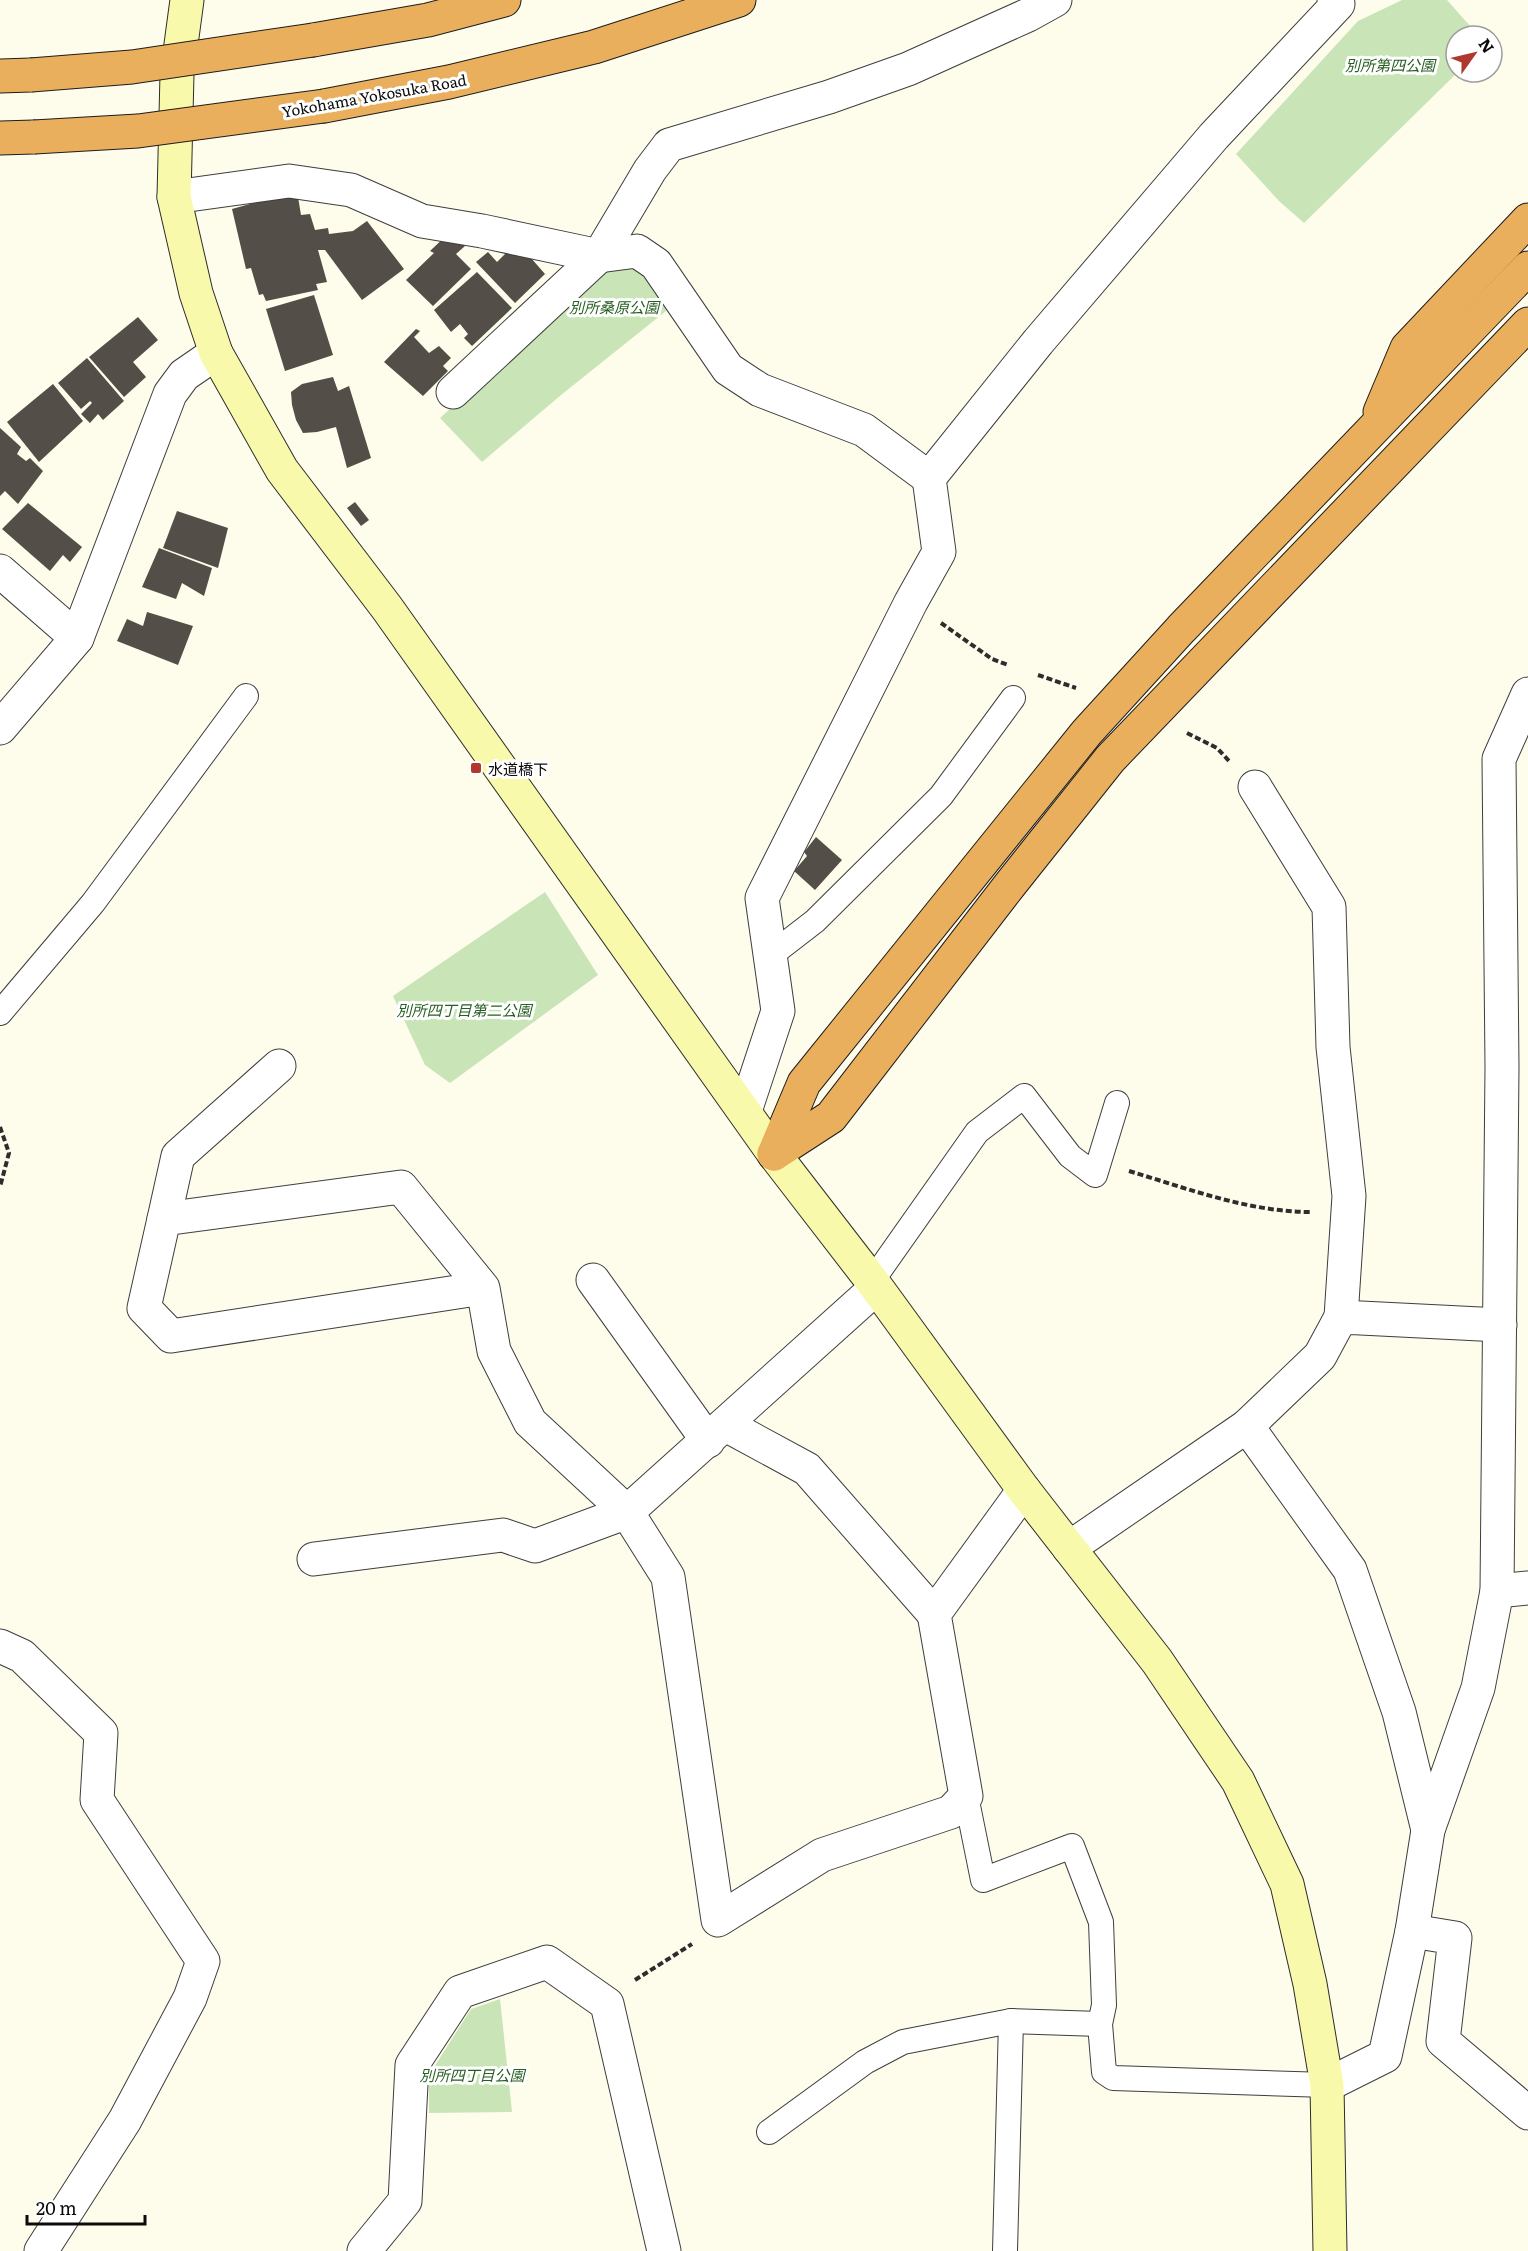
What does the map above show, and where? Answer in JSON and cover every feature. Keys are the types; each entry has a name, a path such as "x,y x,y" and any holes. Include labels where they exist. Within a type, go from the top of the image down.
{"highway":[{"path":"15,75 132,67 232,54 428,20 504,0"},
{"name":"Yokohama Yokosuka Road","path":"0,138 138,131 324,106 449,82 594,47 739,0"},
{"path":"1372,430 1407,348 1528,220"},
{"path":"774,1154 804,1083 1087,732 1180,629 1528,268"},
{"path":"774,1154 831,1117 1110,759 1528,324"},
{"path":"1401,455 1528,351"}],"street":[{"path":"187,0 177,74 174,197 196,293 216,353 282,470 387,608 774,1154 874,1285 1024,1490 1158,1662 1238,1781 1287,1884 1310,1984 1327,2085 1330,2251"},
{"path":"453,392 599,256 650,170 669,145 829,97 908,69 1028,15 1055,0"},
{"path":"929,478 1038,342 1214,136 1339,2"},
{"path":"174,197 289,181 351,190 422,221 482,231 599,256 637,251 656,264 728,369 760,390 864,430 929,478 939,552 911,602 762,898 778,1011 745,1111"},
{"path":"0,728 77,638 170,394 184,375 216,353"},
{"path":"0,571 77,638"},
{"path":"1327,2085 1384,2056 1412,1931 1428,1830 1513,1589 1500,1325 1515,1066 1499,759 1527,696"},
{"path":"1069,1548 1247,1426 1320,1356 1341,1317 1348,1196 1333,1047 1329,907 1254,787"},
{"path":"279,1066 178,1156 144,1308 171,1336 483,1288"},
{"path":"164,1219 401,1187 483,1288 494,1351 530,1422 627,1512 668,1577 718,1920 822,1855 951,1812 966,1796 934,1614 807,1469 717,1433 592,1280"},
{"path":"314,1559 504,1535 536,1546 627,1512 717,1433 874,1285"},
{"path":"1341,1317 1500,1325"},
{"path":"1247,1426 1350,1570 1399,1712 1428,1830"},
{"path":"934,1614 1024,1490"},
{"path":"0,1646 22,1656 102,1733 98,1800 203,1961 190,1998 125,2120 41,2251"},
{"path":"1412,1931 1455,1938 1443,2041 1528,2113"},
{"path":"364,2251 405,2201 412,2065 460,1992 547,1962 607,2004 664,2251"}],"lane":[{"path":"0,1013 93,903 246,696"},
{"path":"771,955 814,921 941,796 1013,698"},
{"path":"874,1285 977,1132 1024,1096 1070,1156 1095,1175 1117,1103"},
{"path":"966,1796 983,1880 1072,1846 1101,1922 1104,2005 1100,2024 1104,2072 1113,2078 1327,2085"},
{"path":"769,2132 865,2062 903,2042 1011,2021 1100,2024"},
{"path":"1005,2251 1011,2021"}],"path":[{"path":"911,602 992,659 1013,666"},
{"path":"1034,674 1086,692"},
{"path":"1180,730 1217,748 1254,787"},
{"path":"0,1127 9,1153 0,1187"},
{"path":"1139,1174 1232,1202 1288,1212"},
{"path":"607,2004 629,1983 715,1929 718,1920"}],"green space":[{"name":"別所第四公園","path":"1402,0 1447,0 1468,24 1444,24 1446,84 1304,223 1279,201 1236,154 1358,21"},
{"name":"別所桑原公園","path":"635,264 671,307 482,462 440,418 605,266"},
{"name":"別所四丁目第二公園","path":"545,892 598,975 450,1083 425,1065 393,996"},
{"name":"別所四丁目公園","path":"500,1999 512,2112 429,2113 429,2075 471,2009"}],"building":[{"path":"297,191 301,215 310,214 315,230 328,228 329,234 353,231 367,221 404,269 362,300 325,250 318,250 327,282 316,284 318,290 266,301 263,294 259,295 251,268 246,269 232,209"},
{"path":"449,233 465,246 456,254 471,269 433,306 406,280 434,253 430,251"},
{"path":"517,242 545,274 515,303 476,262 488,252 497,262"},
{"path":"477,272 512,308 472,346 464,338 468,334 460,324 451,332 434,310"},
{"path":"314,295 333,355 285,371 266,309"},
{"path":"138,317 158,340 133,362 146,377 124,397 89,357"},
{"path":"416,329 420,331 414,337 429,353 439,346 451,358 443,366 448,371 423,396 384,362"},
{"path":"87,358 124,401 103,420 98,414 90,423 81,414 92,403 90,401 81,409 58,383"},
{"path":"333,377 338,391 349,386 371,458 347,468 336,427 303,433 292,405 291,392 302,384"},
{"path":"53,384 83,421 39,462 7,422"},
{"path":"0,428 21,447 17,454 26,461 30,458 43,471 18,504 5,491 0,496"},
{"path":"355,502 369,520 361,526 347,508"},
{"path":"28,503 82,547 70,562 63,555 50,571 2,529"},
{"path":"177,511 228,528 218,568 163,548"},
{"path":"159,548 212,568 204,596 182,583 176,599 142,587"},
{"path":"147,612 193,626 178,665 117,641 127,619 143,626"},
{"path":"816,837 842,860 815,890 794,871 807,856 804,852"}],"place":[{"name":"水道橋下","path":"476,768"}]}
